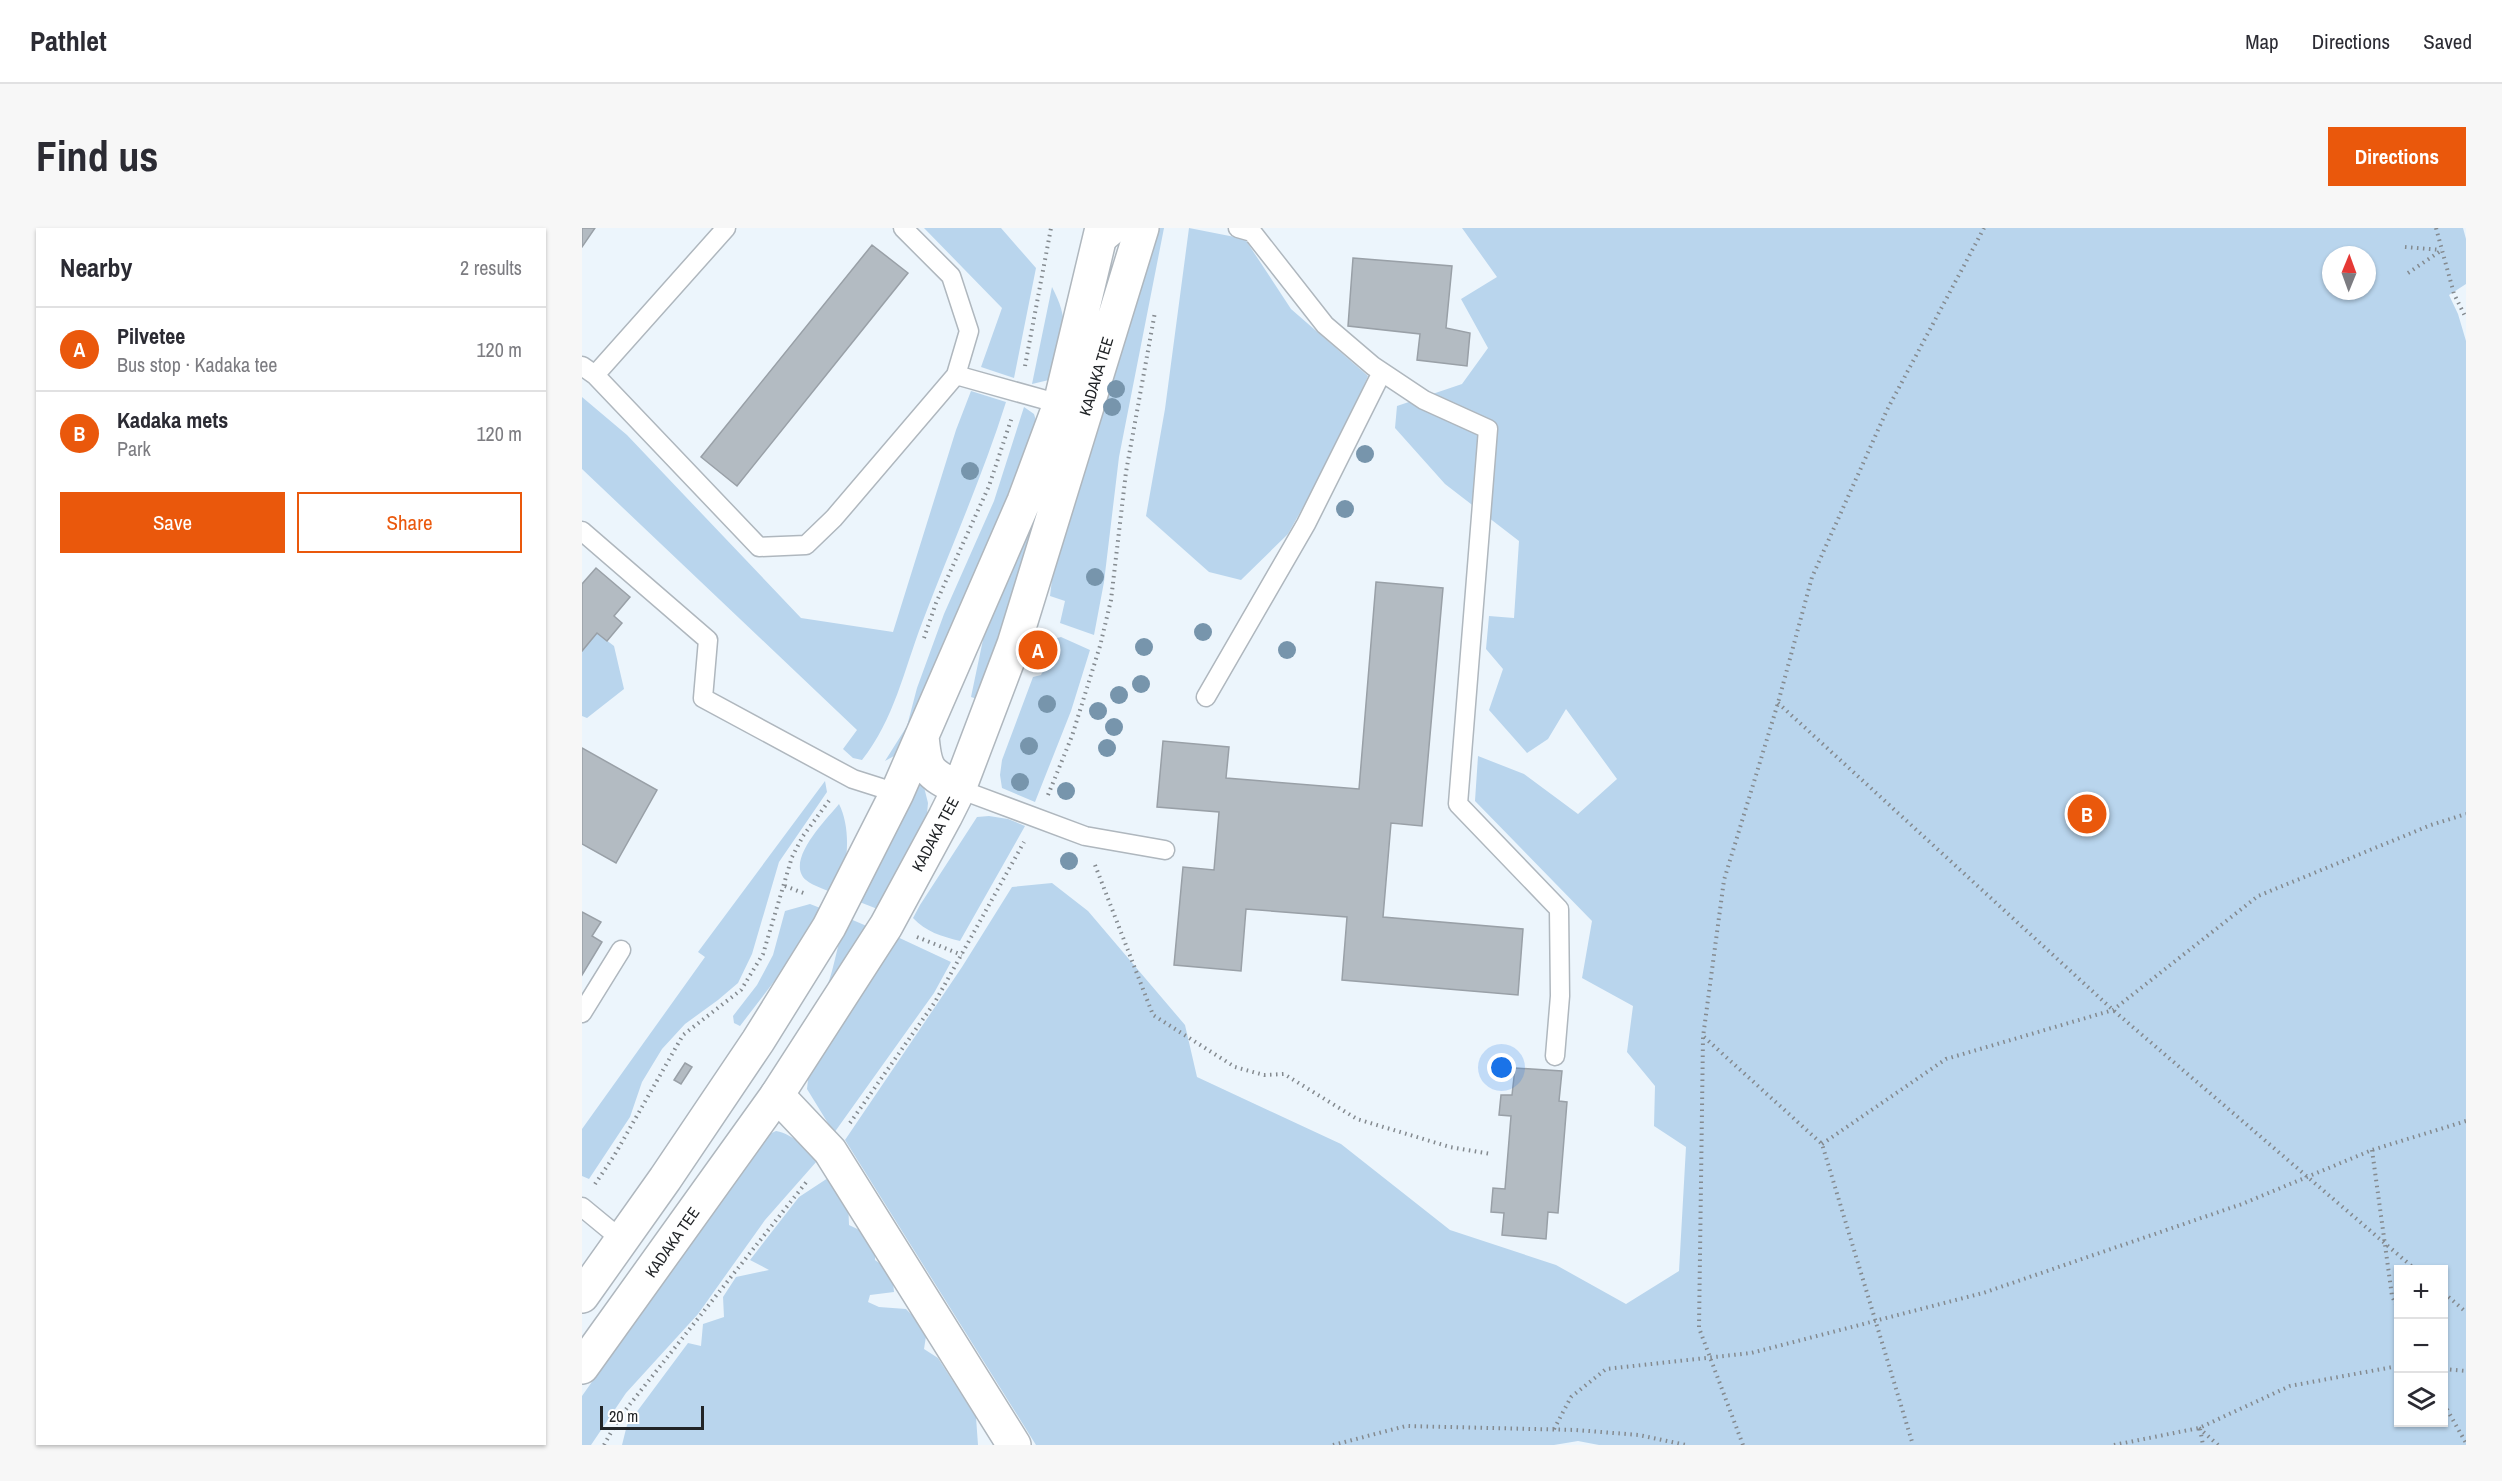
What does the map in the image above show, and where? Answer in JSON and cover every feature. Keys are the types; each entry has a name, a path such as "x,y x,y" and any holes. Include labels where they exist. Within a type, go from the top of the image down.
{"main road":[{"name":"KADAKA TEE","path":"582,1367 777,1095 886,926 959,789 1014,644 1142,228"},
{"name":"KADAKA TEE","path":"582,1296 758,1041 829,927 897,793 1024,501 1060,405 1108,235"},
{"path":"922,736 925,763 937,777 959,789"},
{"path":"758,1041 765,1082 830,1151 1014,1445"},
{"path":"622,1240 630,1258 633,1278 632,1298"}],"lane":[{"path":"726,228 589,371 759,547 806,544 834,518 956,375 969,331 951,276 903,228"},
{"path":"1238,228 1252,232 1325,325 1382,372 1424,400 1488,429 1458,804 1558,909 1560,996 1555,1056"},
{"path":"1206,697 1306,524 1382,372"},
{"path":"956,375 1060,405"},
{"path":"582,531 708,640 703,698 853,779 897,793"},
{"path":"959,789 1085,836 1165,850"},
{"path":"582,1014 621,951"},
{"path":"582,1207 622,1240"}],"path":[{"path":"1024,369 1051,228"},
{"path":"1743,1445 1699,1328 1703,1037 1724,880 1778,703 1812,577 1887,410 1984,228"},
{"path":"2436,228 2454,294 2466,318"},
{"path":"2405,247 2442,250"},
{"path":"2408,273 2442,250"},
{"path":"1044,804 1072,735 1100,646 1111,600 1126,472 1156,306"},
{"path":"1778,703 2113,1010 2411,1265"},
{"path":"598,1180 683,1035 741,990 763,954 792,857 803,836 832,796"},
{"path":"1822,1144 1946,1059 2113,1010 2259,896 2431,825 2466,814"},
{"path":"1085,836 1153,1015 1235,1067 1264,1075 1284,1074 1357,1119 1450,1147 1491,1154"},
{"path":"846,1129 935,1002 1025,840"},
{"path":"912,935 962,955"},
{"path":"1703,1037 1822,1144 1913,1445"},
{"path":"1554,1429 1571,1397 1606,1369 1751,1353 1983,1293 2242,1204 2372,1150 2466,1121"},
{"path":"2372,1150 2394,1300"},
{"path":"604,1445 619,1418 812,1174"},
{"path":"2448,1296 2466,1312"},
{"path":"2114,1445 2199,1428 2290,1386 2394,1367"},
{"path":"2448,1369 2466,1371"},
{"path":"2448,1411 2466,1443"},
{"path":"1333,1445 1406,1426 1554,1429 1639,1435 1686,1445"},
{"path":"2199,1428 2203,1445"},
{"path":"2199,1428 2218,1445"}],"shaded area":[{"path":"924,228 1001,228 1036,268 1014,378 981,367 1002,308"},
{"path":"1156,228 1164,228 1119,457 1104,582 1094,635 1060,623 1065,601 1050,596 1055,554"},
{"path":"1189,228 1245,239 1291,309 1368,376 1340,441 1288,534 1241,580 1209,572 1146,516 1165,409"},
{"path":"1462,228 2463,228 2466,239 2466,284 2449,295 2458,314 2466,341 2466,1445 1599,1445 1578,1441 1554,1445 1036,1445 845,1140 962,967 1012,887 1052,883 1088,911 1185,1025 1197,1077 1341,1144 1450,1230 1556,1265 1626,1304 1679,1271 1686,1147 1654,1126 1655,1086 1627,1052 1633,1006 1582,978 1592,921 1475,801 1478,756 1524,774 1578,814 1617,779 1566,709 1548,739 1527,753 1489,710 1503,669 1486,649 1489,616 1514,618 1519,541 1445,484 1395,428 1397,406 1462,384 1488,348 1461,299 1497,277"},
{"path":"1052,287 1064,324 1061,344 1049,380 1032,384"},
{"path":"971,391 1006,402 897,694 873,745 862,760 853,758 843,749 857,730 582,469 582,397 627,435 801,618 893,632 956,430"},
{"path":"1024,407 1034,414 1038,427 903,751 885,761 907,726 917,688 944,614 994,501"},
{"path":"1032,508 1039,509 1007,614 977,699 971,697 989,611"},
{"path":"597,633 614,646 624,689 587,718 582,716 582,651"},
{"path":"1061,637 1090,650 1071,711 1035,802 1002,788 1000,775 1002,760 1033,677 1041,675 1057,638"},
{"path":"825,781 827,792 779,862 752,954 738,983 685,1024 662,1049 642,1082 630,1117 589,1179 582,1176 582,1129 705,957 698,952"},
{"path":"918,781 923,783 928,803 927,814 880,910 857,901"},
{"path":"839,804 846,826 847,849 846,861 836,894 806,880 801,872 800,862 810,840"},
{"path":"977,817 1008,819 1025,826 960,941 929,930 913,918"},
{"path":"810,904 828,911 740,1026 734,1023 733,1016 757,985 773,955 785,911"},
{"path":"848,918 869,927 826,989 841,936"},
{"path":"891,934 951,962 934,993 834,1133 807,1089 809,1070"},
{"path":"776,1131 794,1139 817,1161 765,1220 698,1314 626,1393 591,1445 582,1445 582,1396 765,1136"},
{"path":"828,1178 848,1198 849,1225 876,1238 875,1260 892,1272 894,1292 870,1295 868,1302 879,1307 906,1309 927,1330 924,1349 938,1358 976,1417 978,1445 622,1445 627,1425 688,1343 701,1346 703,1324 724,1317 723,1297 736,1277 769,1270 750,1260 799,1197"}],"building":[{"path":"582,228 595,228 582,247"},
{"path":"872,245 908,273 737,486 701,457"},
{"path":"1353,258 1452,266 1446,328 1470,333 1467,366 1417,360 1420,334 1348,326"},
{"path":"596,568 630,597 614,616 622,623 607,641 597,633 582,651 582,584"},
{"path":"1376,582 1443,588 1422,826 1391,823 1383,917 1523,929 1518,995 1342,980 1347,917 1246,909 1241,971 1174,965 1183,867 1214,870 1219,812 1157,807 1163,741 1229,747 1226,778 1359,789"},
{"path":"582,748 657,790 616,863 582,844"},
{"path":"582,912 601,922 592,936 602,942 582,975"},
{"path":"685,1063 692,1067 681,1084 674,1080"},
{"path":"1515,1068 1562,1071 1559,1101 1567,1102 1558,1213 1548,1212 1546,1239 1502,1235 1504,1213 1491,1212 1493,1188 1505,1189 1511,1116 1499,1115 1501,1095 1512,1095"}],"place":[{"name":"Pilvetee","path":"1038,650"},
{"name":"Kadaka mets","path":"2087,814"}]}
